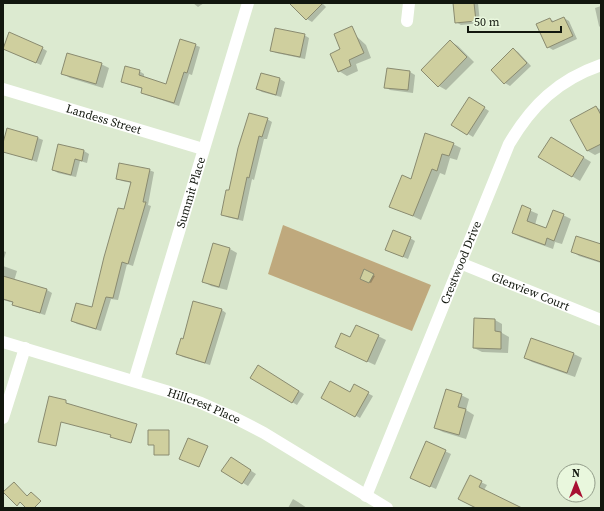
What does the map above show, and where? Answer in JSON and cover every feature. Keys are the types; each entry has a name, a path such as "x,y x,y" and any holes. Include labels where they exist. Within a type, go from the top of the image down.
{"street":[{"name":"Summit Place","path":"134,381 248,3"},
{"path":"407,20 409,3"},
{"name":"Crestwood Drive","path":"366,496 505,151 520,124 550,92 586,70 601,65"},
{"name":"Landess Street","path":"3,89 204,149"},
{"name":"Glenview Court","path":"460,263 601,320"},
{"name":"Hillcrest Place","path":"3,342 134,381 201,403 264,433 387,508"},
{"path":"3,418 25,348"}],"shaded area":[{"path":"283,225 431,285 412,331 268,274"}],"building":[{"path":"289,3 323,3 306,20"},
{"path":"453,3 474,3 476,21 455,23"},
{"path":"564,17 573,36 547,48 536,24 550,18 552,22"},
{"path":"352,26 364,53 349,60 351,66 338,72 330,54 340,49 334,34"},
{"path":"275,28 305,34 300,57 270,51"},
{"path":"9,32 43,47 36,63 3,49"},
{"path":"180,39 196,44 187,73 184,72 174,103 141,93 142,88 121,82 125,66 140,70 139,75 166,84"},
{"path":"450,40 467,57 438,87 421,70"},
{"path":"513,48 527,63 504,84 491,70"},
{"path":"67,53 102,63 96,84 61,74"},
{"path":"387,68 410,71 408,90 384,88"},
{"path":"261,73 280,78 276,95 256,89"},
{"path":"469,97 485,107 467,135 451,125"},
{"path":"596,106 601,115 601,144 587,151 570,120"},
{"path":"249,113 268,118 262,137 259,136 249,178 247,177 238,219 221,215 226,190 229,190 238,148"},
{"path":"7,128 38,137 32,160 3,152 3,143"},
{"path":"425,133 454,143 449,156 442,154 437,171 432,169 413,216 389,207 402,175 411,179"},
{"path":"551,137 584,157 572,177 538,157"},
{"path":"58,144 84,150 82,161 75,159 71,175 52,170"},
{"path":"119,163 150,169 143,202 146,202 128,264 122,262 113,298 106,297 96,329 71,321 76,303 92,307 118,208 124,209 131,182 116,179"},
{"path":"522,205 531,209 527,221 546,228 553,210 564,214 554,241 547,238 545,245 512,233"},
{"path":"393,230 411,237 403,257 385,250"},
{"path":"576,236 601,244 601,262 571,252"},
{"path":"213,243 230,248 219,287 202,282"},
{"path":"364,269 374,274 369,283 360,279"},
{"path":"3,276 47,289 40,313 12,305 13,302 3,299"},
{"path":"193,301 222,309 205,363 176,354 181,338 183,339"},
{"path":"474,318 495,319 495,331 501,332 501,349 473,348"},
{"path":"356,325 379,335 367,362 335,347 341,333 350,337"},
{"path":"531,338 574,353 567,373 524,358"},
{"path":"258,365 299,391 292,403 250,378"},
{"path":"330,381 350,392 354,384 369,392 355,417 321,398"},
{"path":"446,389 462,394 458,407 466,409 459,435 434,428"},
{"path":"49,396 66,400 66,403 137,424 131,443 110,437 111,435 61,422 56,446 38,442"},
{"path":"148,430 169,430 169,455 154,455 154,445 148,445"},
{"path":"188,438 208,446 199,467 179,459"},
{"path":"426,441 446,450 430,487 410,478"},
{"path":"231,457 251,470 242,484 221,471"},
{"path":"470,475 482,481 479,487 522,508 476,508 458,499"},
{"path":"14,482 27,496 31,492 41,501 34,508 26,508 20,502 17,506 3,492"}]}
